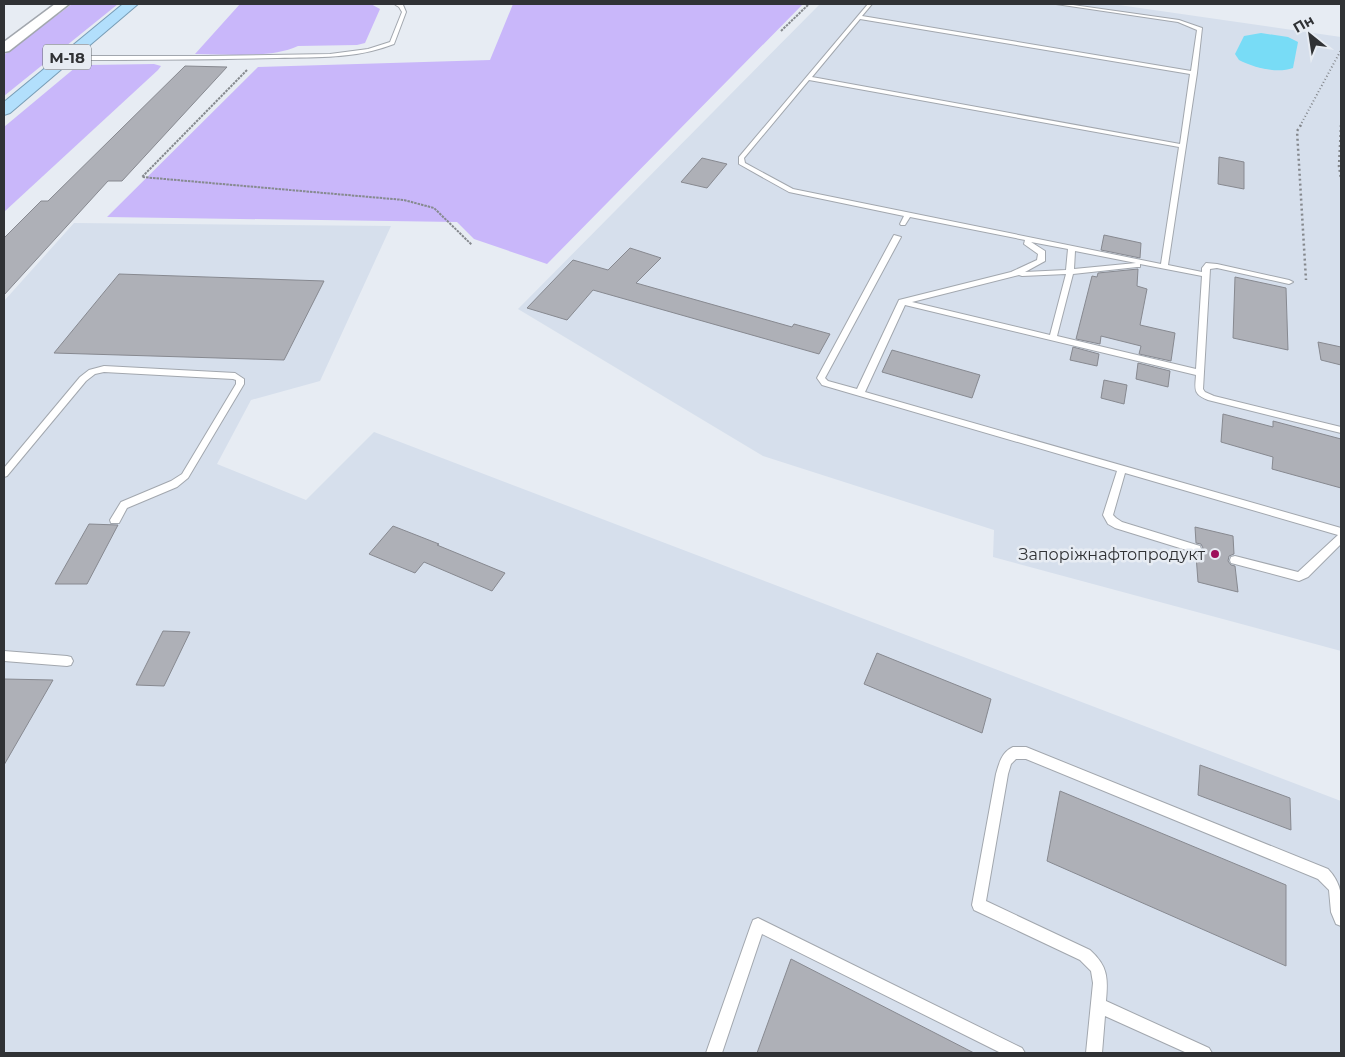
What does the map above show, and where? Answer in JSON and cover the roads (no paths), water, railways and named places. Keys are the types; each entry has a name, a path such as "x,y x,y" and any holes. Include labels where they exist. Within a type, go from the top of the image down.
{"highway":[{"name":"М-18","path":"4,110 131,4"}],"street":[{"path":"4,48 63,4"}],"lane":[{"path":"66,58 260,57 354,54 376,50 392,43 404,12 401,6 396,4"},
{"path":"870,4 741,158 742,164 791,191 1206,275"},
{"path":"1058,4 1192,24 1200,29 1164,266"},
{"path":"858,17 1194,73"},
{"path":"807,78 1183,146"},
{"path":"903,224 908,215"},
{"path":"896,237 821,378 825,383 1341,532"},
{"path":"902,302 1014,274 1042,261 1042,253 1032,245 1015,237"},
{"path":"1053,338 1070,272 1072,248"},
{"path":"1014,274 1070,272 1148,263"},
{"path":"1289,282 1216,266 1209,265 1206,268 1199,389 1202,394 1211,398 1341,430"},
{"path":"860,394 902,302"},
{"path":"902,302 1200,373"},
{"path":"4,474 83,378 92,372 104,369 235,376 240,379 240,384 185,476 174,484 124,504 115,520"},
{"path":"1122,469 1108,515 1112,521 1119,525 1196,549"},
{"path":"1235,560 1299,577 1341,538"},
{"path":"4,656 67,661"},
{"path":"1094,1053 1101,974 1094,963 1085,955 979,905 1002,774 1006,762 1013,753 1026,753 1324,874 1332,881 1337,890 1338,913 1341,919"},
{"path":"714,1053 758,925 1017,1053"},
{"path":"1098,1005 1204,1053"}],"water":[{"path":"1261,33 1288,37 1298,42 1293,68 1272,70 1239,60 1235,54 1244,36"}],"railway":[{"path":"1300,126 1341,50"},
{"path":"1301,125 1297,131 1306,280"},
{"path":"1341,125 1339,166 1341,179"}],"place":[{"name":"Запоріжнафтопродукт","path":"1215,554"}]}
